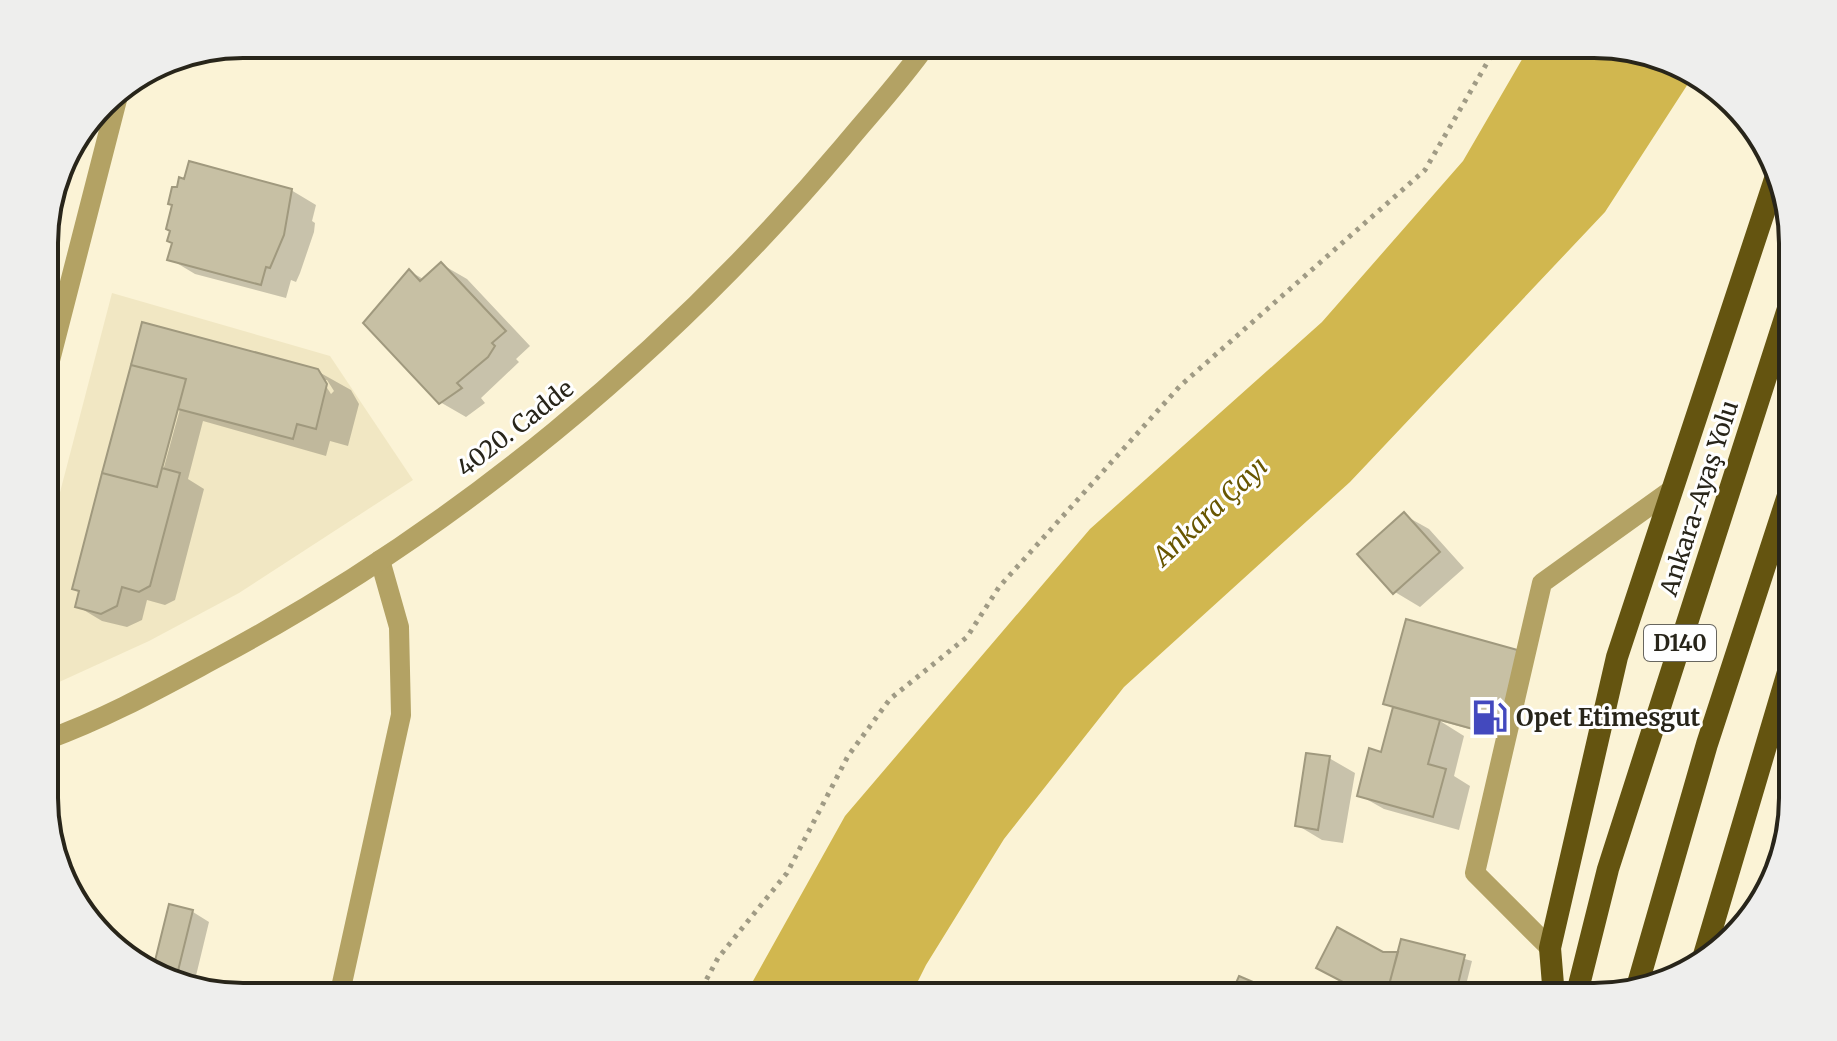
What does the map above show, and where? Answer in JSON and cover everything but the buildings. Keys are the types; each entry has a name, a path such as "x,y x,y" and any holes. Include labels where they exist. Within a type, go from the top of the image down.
{"highway":[{"path":"1553,983 1550,948 1617,657 1771,191"},
{"name":"Ankara-Ayaş Yolu","path":"1580,983 1608,869 1779,337"},
{"name":"D140","path":"1640,977 1707,744 1779,523"},
{"path":"1707,945 1779,702"}],"street":[{"name":"4020. Cadde","path":"58,736 102,719 271,629 433,524 585,407 689,316 801,196 915,58"},
{"path":"58,329 114,111"},
{"path":"1550,948 1475,873 1542,583 1670,491"},
{"path":"342,983 401,715 399,627 380,560"}],"path":[{"path":"705,983 718,958 787,873 848,756 890,699 967,637 999,587 1180,386 1425,170 1490,58"}],"shaded area":[{"path":"112,293 330,356 413,480 239,593 149,641 58,683 58,500"}],"water":[{"name":"Ankara Çayı","path":"1523,58 1618,60 1642,64 1688,84 1605,212 1350,482 1124,687 1004,839 917,983 752,983 845,816 1090,529 1322,322 1463,161"}],"place":[{"name":"Opet Etimesgut","path":"1490,717"}]}
